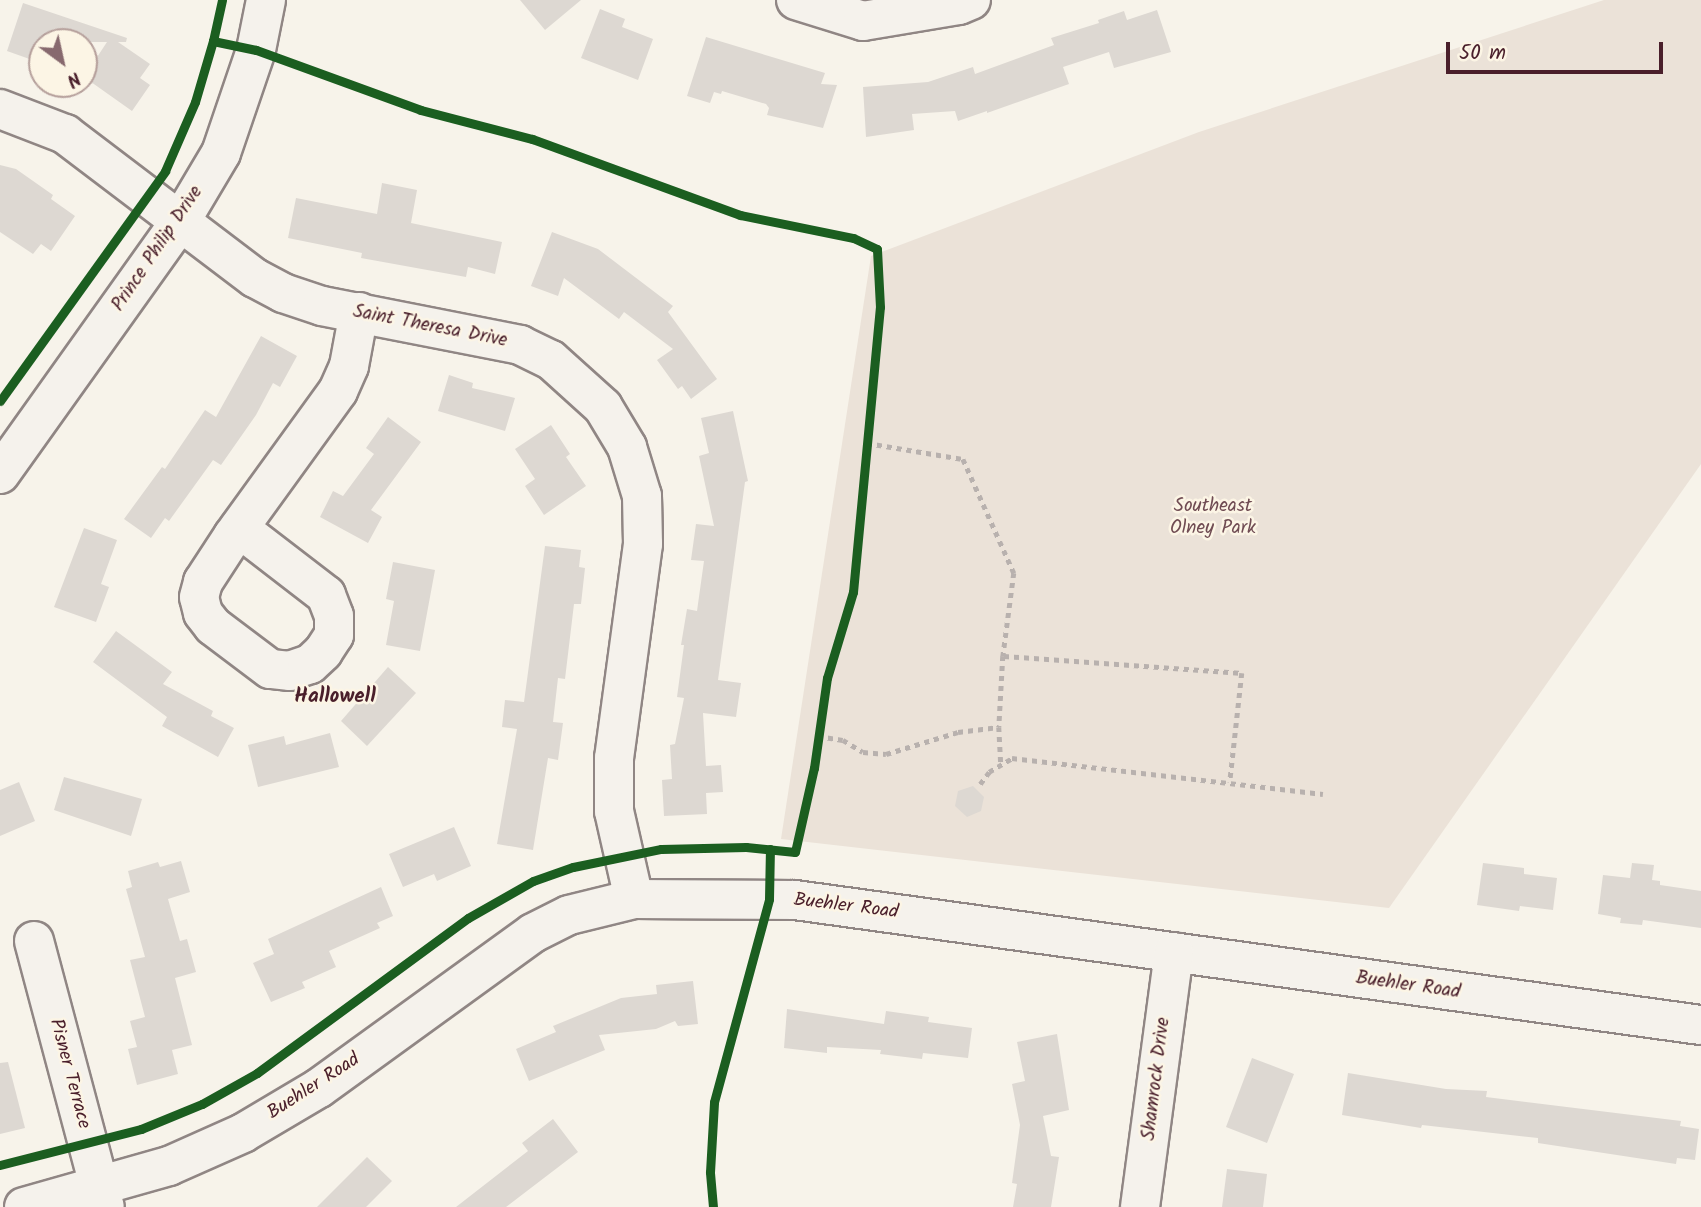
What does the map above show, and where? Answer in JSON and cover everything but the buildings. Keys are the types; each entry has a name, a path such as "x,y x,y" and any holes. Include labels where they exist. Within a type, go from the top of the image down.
{"street":[{"name":"Prince Philip Drive","path":"0,474 180,222 221,153 256,50 267,0"},
{"path":"796,0 863,21 959,5 971,0"},
{"name":"Saint Theresa Drive","path":"0,109 65,134 255,278 284,293 322,306 489,336 520,345 551,360 603,407 627,447 642,496 643,544 614,758 614,811 634,899"},
{"path":"239,528 338,391 349,366 359,312"},
{"name":"Buehler Road","path":"24,1207 102,1196 243,1133 319,1088 533,933 569,915 634,899 795,900 1701,1025"},
{"name":"Pisner Terrace","path":"34,941 102,1196"},
{"name":"Shamrock Drive","path":"1140,1207 1174,952"}],"path":[{"path":"866,455 868,430"},
{"path":"867,443 963,459 1014,573 1003,656 999,727 1001,762"},
{"path":"1003,656 1242,673 1230,782"},
{"path":"817,747 819,724"},
{"path":"818,736 843,740 863,752 886,754 958,732 999,727"},
{"path":"980,784 1001,762 1012,758 1323,794"}],"green space":[{"name":"Southeast Olney Park","path":"1604,0 1701,0 1701,464 1389,908 781,839 871,256 1199,132"}],"cycle path":[{"path":"0,401 165,171 195,102 222,0"},
{"path":"0,1165 141,1129 202,1104 257,1073 468,918 533,881 573,867 661,849 746,847 795,852 814,768 827,678 853,592 880,307 877,249 853,238 740,215 532,139 421,110 256,50 213,41"},
{"path":"713,1207 710,1172 714,1102 769,899 770,849"}],"district":[{"name":"Hallowell","path":"335,697"}]}
